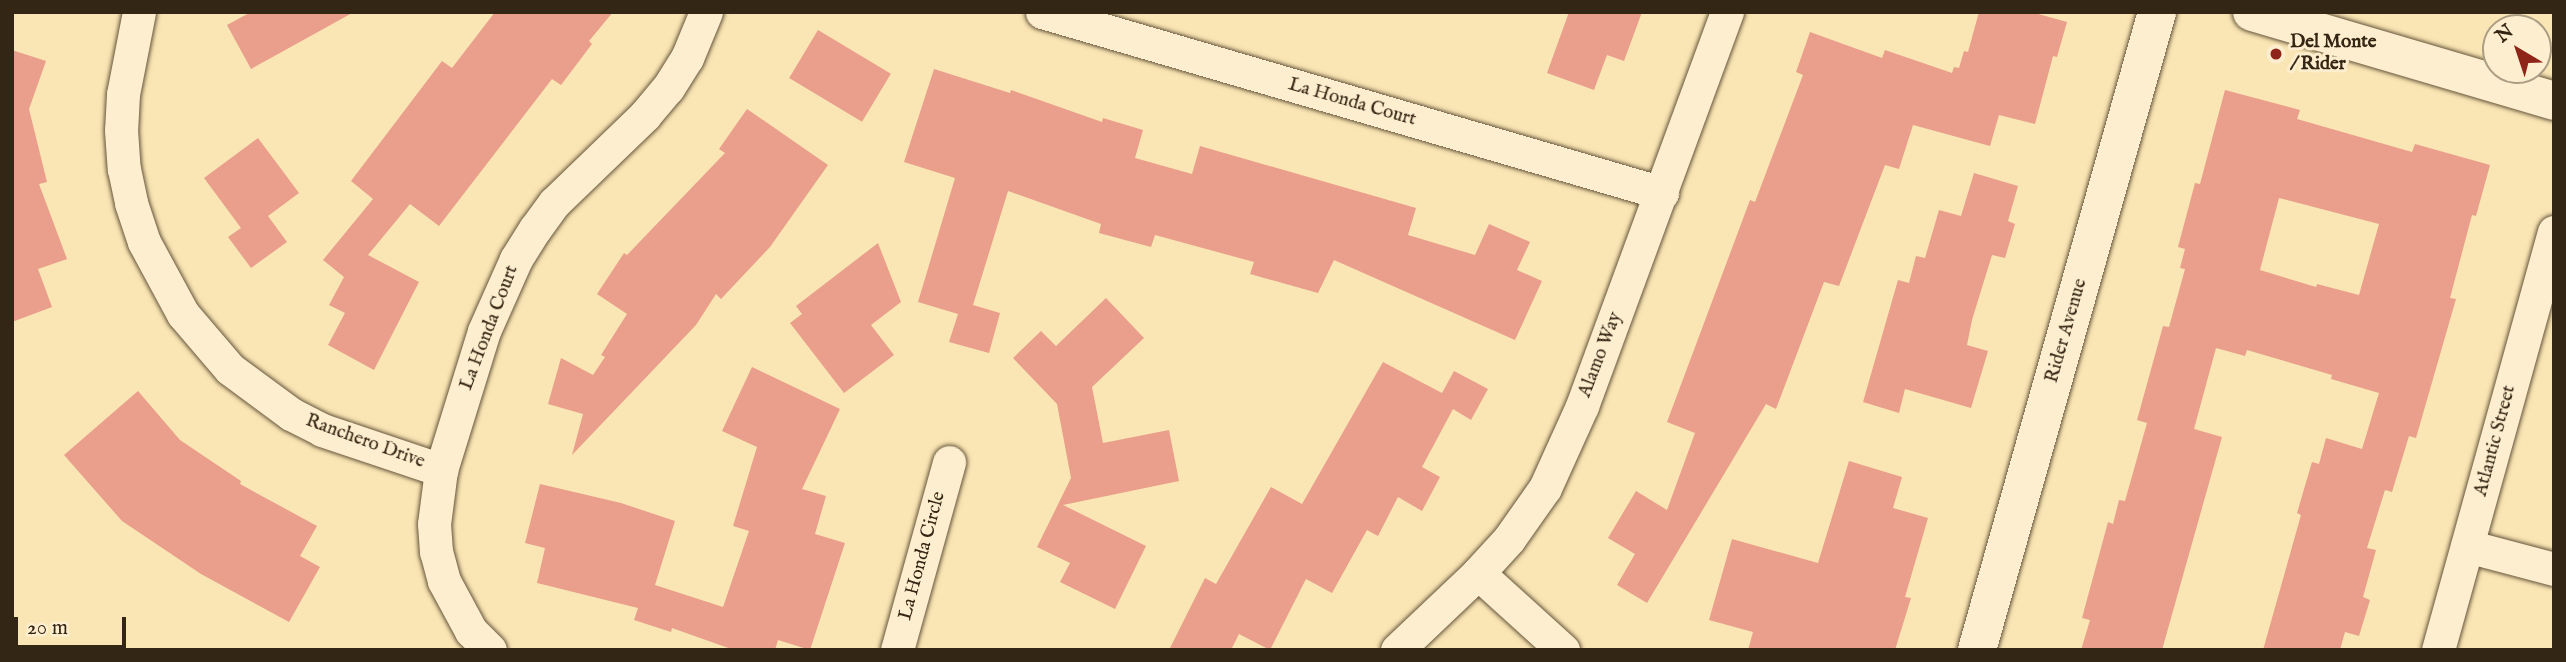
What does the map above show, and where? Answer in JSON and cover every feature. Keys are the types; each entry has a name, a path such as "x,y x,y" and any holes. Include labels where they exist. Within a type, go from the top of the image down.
{"street":[{"name":"Ranchero Drive","path":"139,12 123,94 121,130 124,169 131,204 144,242 183,314 230,369 291,414 363,446 441,470"},
{"name":"La Honda Court","path":"490,650 471,631 456,608 439,562 434,524 441,470 484,331 516,259 554,203 645,115 668,88 687,58 706,12"},
{"name":"La Honda Court","path":"1042,12 1662,193"},
{"name":"Alamo Way","path":"1397,650 1478,573 1530,512 1561,455 1662,193 1727,12"},
{"name":"Rider Avenue","path":"1977,650 2157,12"},
{"path":"2252,12 2554,101"},
{"name":"Atlantic Street","path":"2438,650 2554,232"},
{"name":"La Honda Circle","path":"897,650 949,462"},
{"path":"2467,546 2554,569"},
{"path":"1478,573 1563,650"}],"building":[{"path":"251,12 354,12 251,69 227,25"},
{"path":"495,12 613,12 589,41 592,44 561,85 552,79 439,226 410,204 368,255 419,282 374,370 328,345 345,313 329,305 344,277 323,260 373,199 351,181 442,61 452,68"},
{"path":"1569,12 1642,12 1624,61 1607,55 1594,90 1547,73"},
{"path":"1979,12 2031,12 2067,22 2057,57 2053,56 2035,124 1999,115 1990,146 1913,125 1899,169 1885,165 1839,286 1824,282 1776,409 1766,404 1647,603 1617,585 1635,554 1608,538 1636,491 1667,510 1695,433 1667,422 1750,200 1755,202 1803,75 1796,72 1810,32 1882,58 1885,50 1952,73 1954,67 1959,68 1964,51 1968,52"},
{"path":"818,30 891,74 862,122 789,78"},
{"path":"12,50 46,61 29,109 47,182 39,184 67,259 38,269 52,307 12,322"},
{"path":"934,69 1010,93 1011,90 1102,122 1103,118 1143,130 1135,158 1192,174 1200,146 1416,208 1408,235 1475,255 1489,224 1530,242 1517,270 1542,281 1515,340 1334,260 1318,293 1250,274 1254,262 1155,235 1151,247 1099,233 1101,224 1008,191 973,305 1000,313 989,353 949,342 958,314 918,302 955,178 904,162"},
{"path":"2225,90 2300,110 2297,119 2412,152 2415,144 2490,165 2476,216 2472,215 2450,298 2456,299 2416,438 2409,436 2392,492 2385,490 2367,548 2376,550 2363,597 2370,600 2359,636 2345,632 2340,650 2263,650 2301,515 2297,513 2312,462 2319,464 2326,438 2362,449 2379,393 2331,379 2332,375 2247,350 2245,356 2216,348 2194,429 2222,437 2162,650 2081,650 2090,620 2082,618 2108,522 2113,524 2119,500 2125,501 2147,423 2137,420 2163,326 2169,327 2185,269 2180,268 2185,249 2178,247 2195,183 2200,184","holes":["2279,198 2379,224 2359,295 2317,284 2316,287 2260,270"]},
{"path":"747,109 828,165 770,247 721,299 716,294 696,325 572,455 583,414 548,404 561,358 593,375 605,357 601,355 627,314 597,294 624,253 627,255 725,153 719,149"},
{"path":"258,138 299,193 268,216 287,242 251,268 228,237 241,228 204,178"},
{"path":"1974,173 2018,186 2008,221 2015,224 2005,258 1992,255 1972,320 1967,345 1988,351 1971,408 1905,389 1899,413 1863,402 1898,280 1909,283 1916,256 1925,258 1939,210 1961,216"},
{"path":"878,243 901,302 871,325 894,355 844,393 790,323 802,314 796,306"},
{"path":"1106,298 1144,338 1092,387 1103,443 1169,430 1179,481 1063,505 1146,546 1115,609 1060,582 1070,563 1037,547 1071,478 1057,404 1013,358 1041,331 1056,346"},
{"path":"1383,362 1442,393 1454,371 1488,389 1471,420 1453,409 1422,467 1440,477 1422,511 1398,497 1378,536 1367,530 1332,593 1306,579 1270,650 1239,634 1231,650 1169,650 1205,578 1216,584 1271,487 1302,504"},
{"path":"752,367 840,409 802,489 826,496 815,534 845,543 810,650 778,640 775,650 734,650 672,628 671,632 634,620 638,608 537,583 545,548 525,543 540,484 621,503 675,521 655,585 723,607 749,531 733,526 757,447 722,431"},
{"path":"138,391 180,440 241,481 240,484 317,526 300,556 320,567 289,622 201,574 122,521 64,455"},
{"path":"1849,461 1902,477 1893,508 1928,518 1905,597 1911,598 1895,650 1748,650 1753,632 1709,620 1732,539 1818,563"}],"place":[{"name":"Del Monte / Rider","path":"2276,54"}]}
